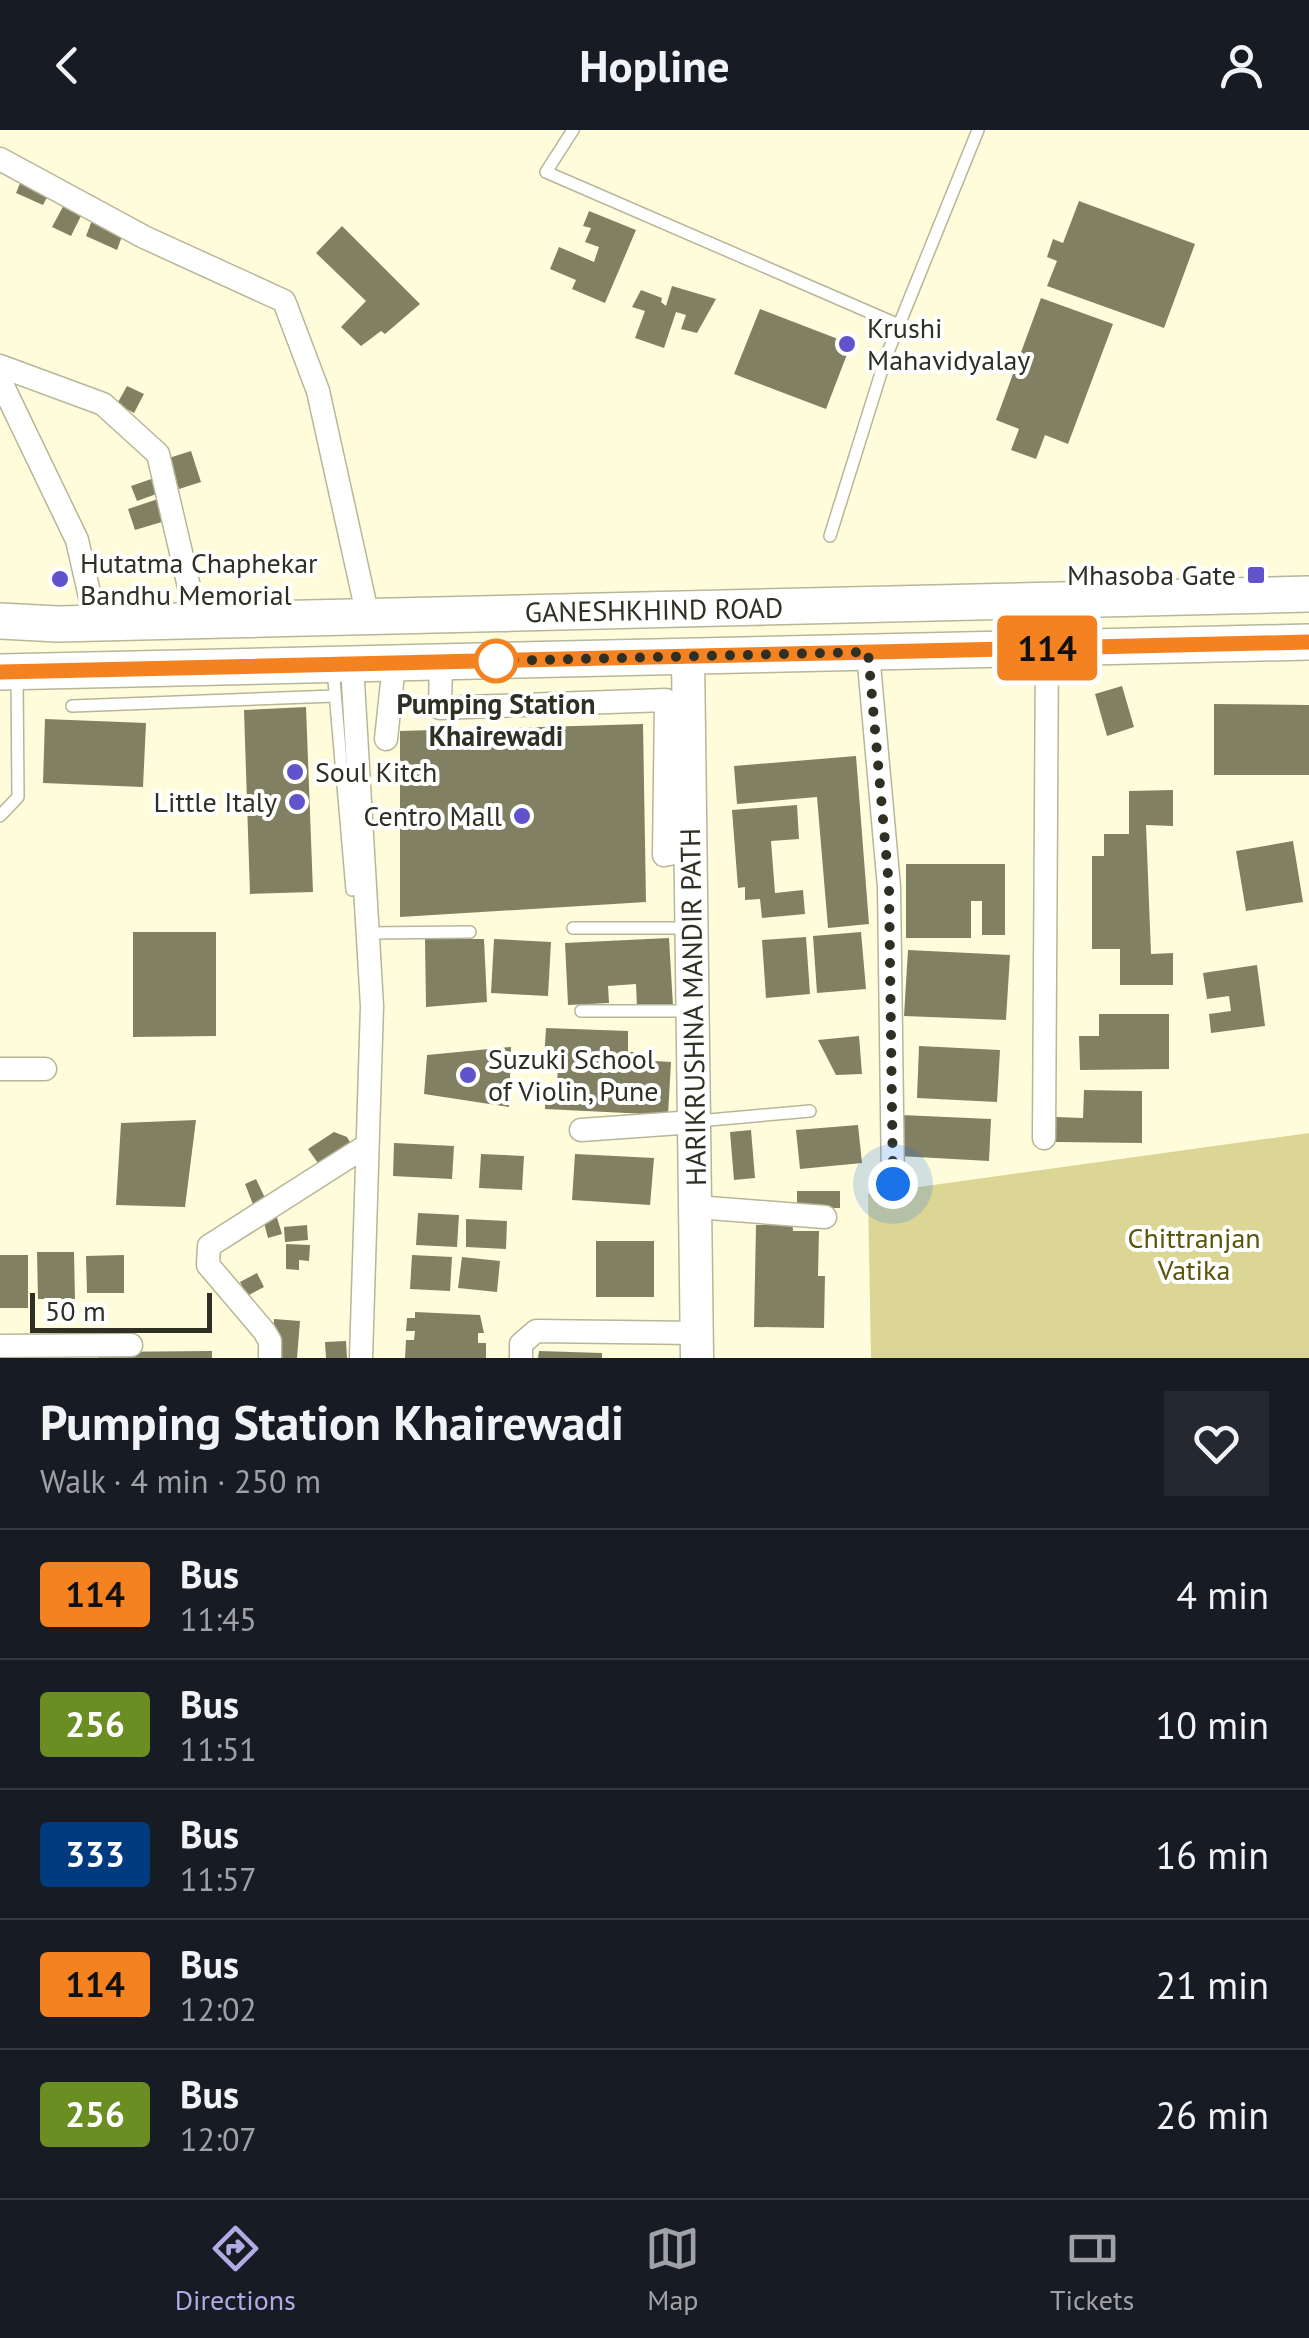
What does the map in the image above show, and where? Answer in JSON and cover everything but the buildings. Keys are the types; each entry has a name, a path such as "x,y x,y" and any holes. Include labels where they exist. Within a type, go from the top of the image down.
{"main road":[{"name":"GANESHKHIND ROAD","path":"0,621 58,624 1309,594"},
{"path":"58,624 59,672"},
{"name":"GANESHKHIND ROAD","path":"9,672 230,684 339,675 394,664 1309,642"}],"street":[{"path":"0,159 144,237 284,301 318,391 368,617"},
{"path":"0,366 103,404 158,454 197,621"},
{"path":"0,380 77,540 96,623"},
{"path":"1044,1138 1046,648"},
{"path":"868,652 889,886 893,1184"},
{"name":"HARIKRUSHNA MANDIR PATH","path":"688,656 697,1346"},
{"path":"441,663 440,708 666,700 664,855 690,850"},
{"path":"386,739 394,664"},
{"path":"339,675 368,933 372,1006 361,1358"},
{"path":"0,1069 45,1069"},
{"path":"581,1130 694,1122"},
{"path":"270,1358 270,1341 264,1331 208,1265 208,1246 366,1146"},
{"path":"696,1207 825,1217"},
{"path":"521,1358 522,1344 536,1331 697,1346"},
{"path":"0,1346 131,1345"}],"lane":[{"path":"573,130 546,172 899,325"},
{"path":"830,536 899,325 978,130"},
{"path":"0,816 18,797 9,672"},
{"path":"339,675 352,890"},
{"path":"72,706 230,684"},
{"path":"573,928 692,928"},
{"path":"368,933 470,932"},
{"path":"582,1011 693,1011"},
{"path":"694,1122 810,1111"}],"green space":[{"name":"Chittranjan Vatika","path":"1309,1133 1309,1358 871,1358 868,1194"}],"bus line":[{"name":"114","path":"0,672 1309,642"}],"place":[{"name":"Krushi Mahavidyalay","path":"847,344"},
{"name":"Mhasoba Gate","path":"1256,575"},
{"name":"Hutatma Chaphekar Bandhu Memorial","path":"60,579"},
{"name":"Pumping Station Khairewadi","path":"496,661"},
{"name":"Soul Kitch","path":"295,772"},
{"name":"Little Italy","path":"297,802"},
{"name":"Centro Mall","path":"522,816"},
{"name":"Suzuki School of Violin, Pune","path":"468,1075"}],"route":[{"path":"496,661 868,652 889,886 893,1184"}]}
